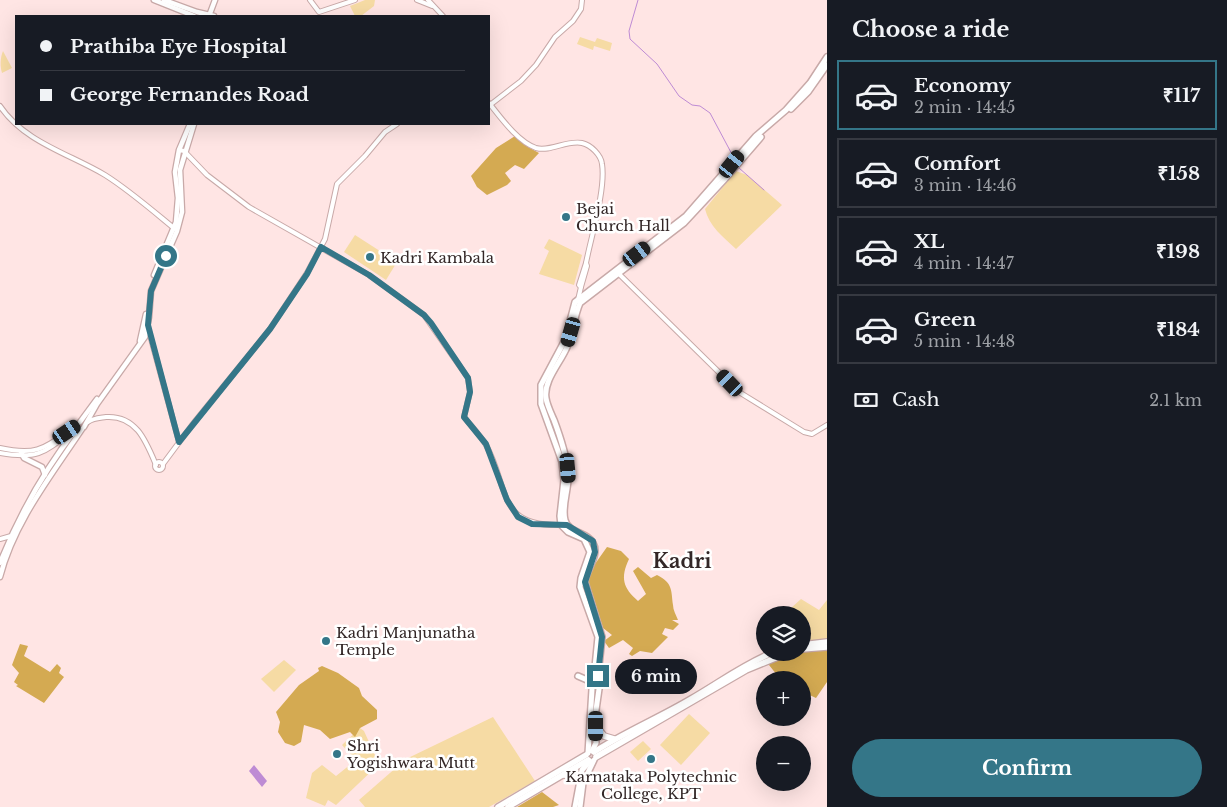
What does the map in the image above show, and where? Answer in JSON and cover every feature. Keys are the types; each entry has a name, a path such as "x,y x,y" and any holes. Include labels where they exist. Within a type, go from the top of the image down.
{"highway":[{"path":"811,644 827,642"},
{"path":"811,648 827,647"},
{"path":"508,807 558,778 614,739 692,698 744,665 756,660"},
{"path":"498,807 746,670 768,661"},
{"path":"596,726 604,736 614,739"},
{"path":"558,778 572,776 580,781"}],"main road":[{"path":"154,0 192,15"},
{"path":"164,0 208,15"},
{"path":"578,302 684,223 724,180 758,138 808,92 826,64"},
{"path":"0,563 11,536 45,475 139,347 146,324 151,291 175,230 182,205 180,170 182,150 192,125"},
{"path":"580,807 582,770 591,756 594,683 602,637 585,582 593,560 595,547 593,541 564,525 569,483 568,468 553,426 546,398 546,386 567,346 578,302 590,289 616,272"},
{"path":"582,286 590,289"},
{"path":"0,577 15,536 30,508 81,426"},
{"path":"22,454 42,467 45,475"},
{"path":"576,807 580,789 596,743 595,717 603,671 596,669"},
{"path":"596,669 597,676 601,675"},
{"path":"578,676 594,683"}],"street":[{"path":"310,0 319,12 354,0"},
{"path":"417,0 436,9"},
{"path":"428,0 443,15"},
{"path":"578,302 599,202 602,164 593,149 583,144 572,143 545,148 530,145 515,133 490,104 521,81 536,65 542,53 555,37 573,21 581,9 582,0"},
{"path":"0,106 15,123"},
{"path":"17,125 34,137 105,176 175,230"},
{"path":"0,448 34,456 44,452 92,419 112,417 130,422 139,431 156,465 156,469 160,471 179,442 270,329 307,274 321,247 336,184 365,156 385,132 396,125"},
{"path":"182,150 207,175 249,207 369,275 427,319 468,378 470,392 464,417 486,444 511,507 518,517 532,524 564,525"},
{"path":"616,272 744,396 804,432 812,434 827,425"},
{"path":"146,324 179,442"},
{"path":"0,453 22,454"},
{"path":"156,465 159,462 163,464"},
{"path":"0,538 11,536"}],"shaded area":[{"path":"365,0 375,0 374,6 362,15 354,15 350,6"},
{"path":"580,37 595,42 597,38 612,43 610,51 594,46 593,50 577,44"},
{"path":"3,51 12,68 2,73 1,57"},
{"path":"515,136 539,153 524,169 515,165 505,173 511,181 487,195 477,187 471,176 496,148"},
{"path":"736,171 747,175 782,205 736,249 713,226 705,209"},
{"name":"Kadri Kambala","path":"355,235 397,262 386,280 344,252"},
{"path":"549,239 582,255 574,285 539,274 549,251 544,248"},
{"path":"607,547 621,551 629,559 624,572 624,582 629,592 638,601 646,594 633,571 638,567 651,578 657,575 669,584 678,620 672,620 679,624 673,630 665,628 662,634 668,637 652,653 640,651 632,656 629,654 633,648 623,640 609,648 604,641 612,635 603,628 588,580 590,571"},
{"path":"801,599 819,610 827,600 827,642 811,641 811,606 793,606"},
{"path":"20,644 28,646 24,656 50,672 57,664 61,668 59,673 64,677 44,703 16,686 18,685 14,682 19,673 12,665"},
{"path":"827,648 827,682 816,698 811,696 811,671 774,671 769,665 771,661 811,661 811,650"},
{"path":"284,660 296,670 274,692 261,679"},
{"path":"322,666 338,673 359,688 362,696 377,710 377,719 360,728 355,737 350,732 330,739 320,730 304,725 301,742 294,746 285,743 278,732 280,722 276,712 299,685 319,671 318,668"},
{"path":"689,714 710,733 681,765 660,745"},
{"path":"493,717 535,781 489,807 365,807 359,800 406,759"},
{"path":"360,728 364,731 379,764 336,805 328,800 325,806 306,798 312,773 322,765 336,776 356,760 342,745"},
{"path":"643,741 651,749 638,761 630,752"},
{"path":"254,765 267,781 262,787 249,771"},
{"path":"542,792 559,805 553,807 517,807"}],"waterway":[{"path":"638,0 629,31 630,39 657,64 679,96 692,105 700,106 710,113 734,158"},
{"path":"739,168 764,190"}],"place":[{"name":"Bejai Church Hall","path":"566,217"},
{"name":"Kadri Kambala","path":"370,257"},
{"name":"Kadri Manjunatha Temple","path":"326,641"},
{"name":"Shri Yogishwara Mutt","path":"337,754"},
{"name":"Karnataka Polytechnic College, KPT","path":"651,759"}],"district":[{"name":"Kadri","path":"682,561"}],"route":[{"path":"166,256 151,291 148,325 177,428 179,442 270,329 307,274 321,247 369,275 424,315 468,378 470,392 464,417 486,444 507,500 518,517 532,524 567,525 593,541 595,552 585,582 602,637 599,666 602,672 598,676"}]}
